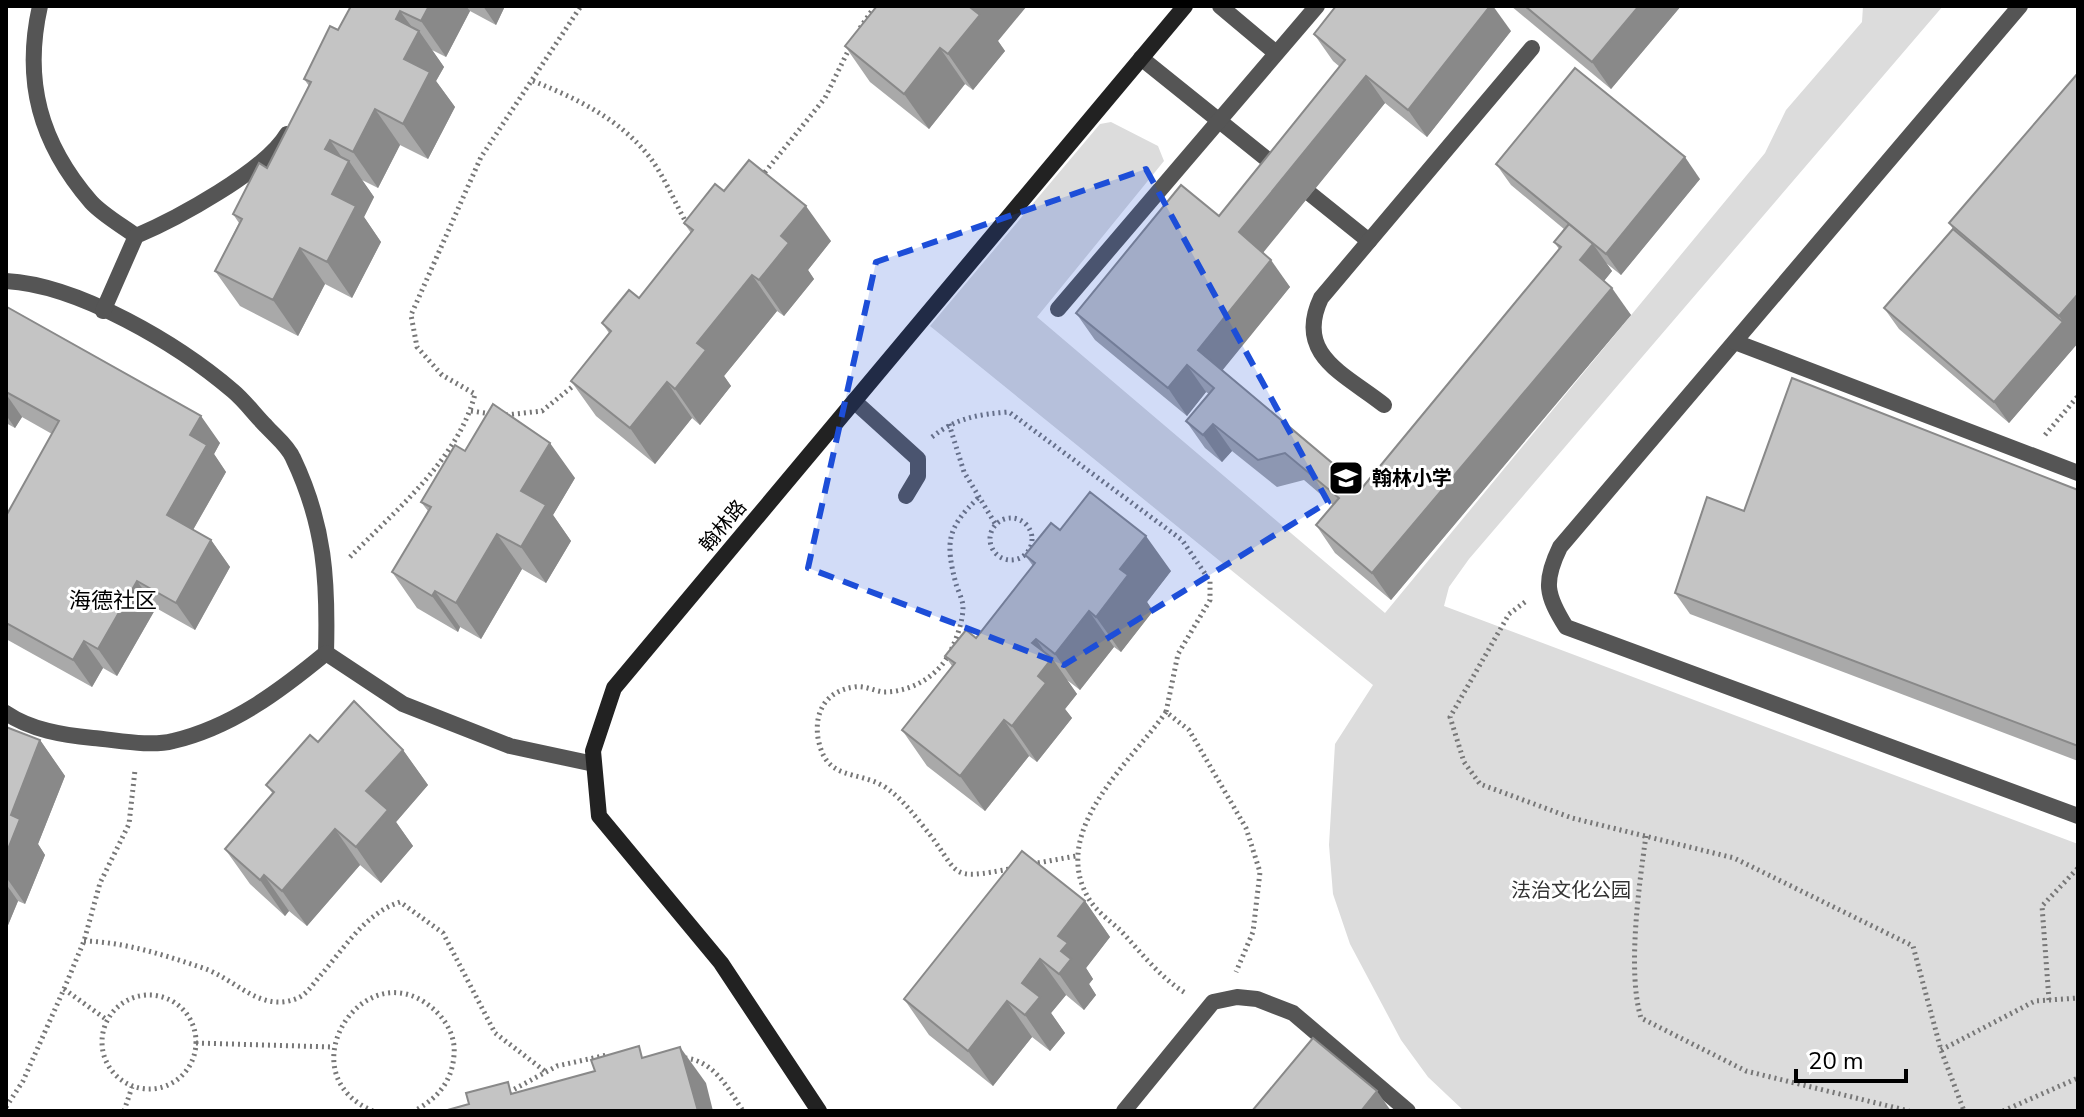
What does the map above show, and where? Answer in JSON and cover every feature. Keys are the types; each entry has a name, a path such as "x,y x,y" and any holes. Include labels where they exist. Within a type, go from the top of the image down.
{"main road":[{"name":"翰林路","path":"819,1111 721,963 599,816 593,751 614,688 1185,6"}],"lane":[{"path":"40,6 31,43 34,97 58,152 92,203 136,236"},
{"path":"1220,6 1276,53"},
{"path":"1058,309 1317,6"},
{"path":"2020,6 1560,547 1547,585 1553,607 1566,627 2078,816"},
{"path":"1384,405 1320,355 1312,336 1311,319 1321,298 1532,48"},
{"path":"1141,58 1369,241"},
{"path":"103,311 136,236 172,221 278,149 295,122"},
{"path":"6,281 27,282 103,311 164,342 234,391 292,455 322,534 327,581 326,653 282,689 233,720 170,742 66,735 20,722 6,713"},
{"path":"1735,342 2078,473"},
{"path":"854,401 918,459 918,476 906,496"},
{"path":"326,653 403,704 510,746 594,764"},
{"path":"1124,1111 1213,1002 1225,998 1257,999 1293,1013 1408,1111"}],"path":[{"path":"327,581 435,467 471,411 475,394 442,375 417,347 411,315 481,157 581,6"},
{"path":"758,181 825,98 875,6"},
{"path":"533,81 575,98 613,122 651,159 693,235"},
{"path":"471,411 514,416 542,411 573,388 582,377"},
{"path":"2029,454 2078,396"},
{"path":"914,454 949,424 975,415 1009,412 1182,540 1210,581 1210,600 1178,654 1166,712 1104,790 1082,833 1076,856 1090,901 1177,988 1195,999 1213,1002 1236,972 1253,932 1260,872 1246,828 1189,730 1166,712"},
{"path":"949,424 964,472 996,525"},
{"path":"978,498 951,529 951,559 963,606 950,652 930,677 906,689 882,692 857,686 841,690 821,705 815,721 821,756 840,773 881,785 900,797 950,867 966,874 982,876 1076,856"},
{"path":"1008,519 1027,525 1031,544 1024,556 1011,560 993,551 990,537 996,525 1008,519"},
{"path":"1547,585 1509,614 1450,717 1464,762 1480,784 1572,818 1734,858 1913,946 1941,1050 1964,1111"},
{"path":"6,1107 23,1081 64,989 84,941 100,883 129,824 138,741"},
{"path":"1646,836 1640,875 1634,997 1641,1018 1746,1071 1909,1111"},
{"path":"2049,1000 2042,906 2078,868"},
{"path":"84,941 127,944 195,965 258,999 281,1004 302,996 368,920 386,907 400,902 443,933 495,1033 546,1072"},
{"path":"64,989 107,1020"},
{"path":"373,1111 353,1100 341,1085 334,1066 333,1047 339,1028 350,1012 366,1000 385,994 404,994 423,1000 439,1013 450,1030 455,1050 453,1070 443,1089 429,1103 414,1111"},
{"path":"158,995 184,1010 192,1022 196,1043 189,1067 178,1079 164,1087 132,1087 118,1078 104,1058 102,1034 107,1020 129,999 158,995"},
{"path":"1941,1050 2035,1001 2078,998"},
{"path":"196,1043 333,1047"},
{"path":"504,1095 557,1066 612,1054"},
{"path":"676,1057 700,1060 723,1080 743,1111"},
{"path":"2003,1111 2078,1078"},
{"path":"124,1111 132,1087"}],"highlighted area":[{"path":"1146,169 1328,502 1064,665 808,568 876,262"}],"green space":[{"name":"法治文化公园","path":"1863,6 1943,6 1469,559 1449,587 1444,606 2078,844 2078,1111 1464,1111 1428,1077 1401,1040 1350,944 1333,894 1329,845 1335,744 1373,685 930,326 1100,124 1111,122 1158,146 1164,161 1037,317 1385,613 1765,153 1786,110 1862,22"}],"building":[{"path":"351,6 429,6 421,21 400,11 396,19 419,31 404,59 430,72 403,124 375,109 353,152 330,140 325,149 349,161 332,194 356,206 327,262 300,248 273,300 215,271 242,219 233,214 259,163 267,168 311,82 304,79 330,26 338,30"},
{"path":"877,6 973,6 971,8 980,15 948,54 940,48 904,94 845,46"},
{"path":"1336,6 1490,6 1408,110 1366,76 1239,232 1271,260 1198,350 1362,488 1561,247 1554,242 1569,224 1593,244 1580,260 1612,288 1372,573 1316,525 1339,498 1285,453 1258,460 1213,424 1203,435 1186,421 1214,388 1187,365 1168,388 1076,313 1181,185 1219,216 1345,60 1314,34"},
{"path":"1525,6 1639,6 1592,62"},
{"path":"1575,68 1685,157 1606,254 1496,164"},
{"path":"2078,73 2078,294 2059,316 1949,223"},
{"path":"749,160 806,206 781,236 789,243 759,280 752,275 697,343 706,350 675,389 667,382 630,428 571,381 611,331 602,323 629,290 639,298 693,230 684,223 715,184 724,191"},
{"path":"1953,229 2063,322 1994,402 1884,308"},
{"path":"7,307 201,416 190,435 207,445 167,515 211,540 176,603 137,581 98,649 84,641 73,660 6,623 6,516 59,421 6,392"},
{"path":"1792,378 2078,490 2078,746 1675,593 1707,497 1744,511"},
{"path":"493,404 550,443 521,491 546,505 521,547 497,534 456,603 435,591 432,596 392,572 431,507 421,502 455,445 465,451"},
{"path":"1090,492 1146,536 1120,569 1128,575 1096,617 1089,611 1055,654 1036,639 1032,643 1052,658 1038,676 1046,683 1012,726 1004,720 960,776 902,730 955,663 945,656 966,630 976,638 1035,563 1025,555 1051,523 1060,530"},
{"path":"354,701 403,750 366,791 388,810 356,847 335,829 282,891 264,875 260,880 225,849 274,792 266,785 310,735 318,742"},
{"path":"6,727 40,740 11,815 20,819 6,854"},
{"path":"1022,851 1085,901 1058,936 1068,943 1061,951 1071,959 1059,974 1040,959 1022,983 1040,997 1025,1015 1007,1001 968,1051 904,999"},
{"path":"1313,1038 1377,1091 1361,1111 1252,1111"},
{"path":"639,1046 642,1058 680,1047 698,1111 444,1111 469,1104 466,1093 508,1082 511,1094 595,1071 591,1060"}],"place":[{"name":"翰林小学","path":"1346,478"}],"district":[{"name":"海德社区","path":"113,601"}]}
